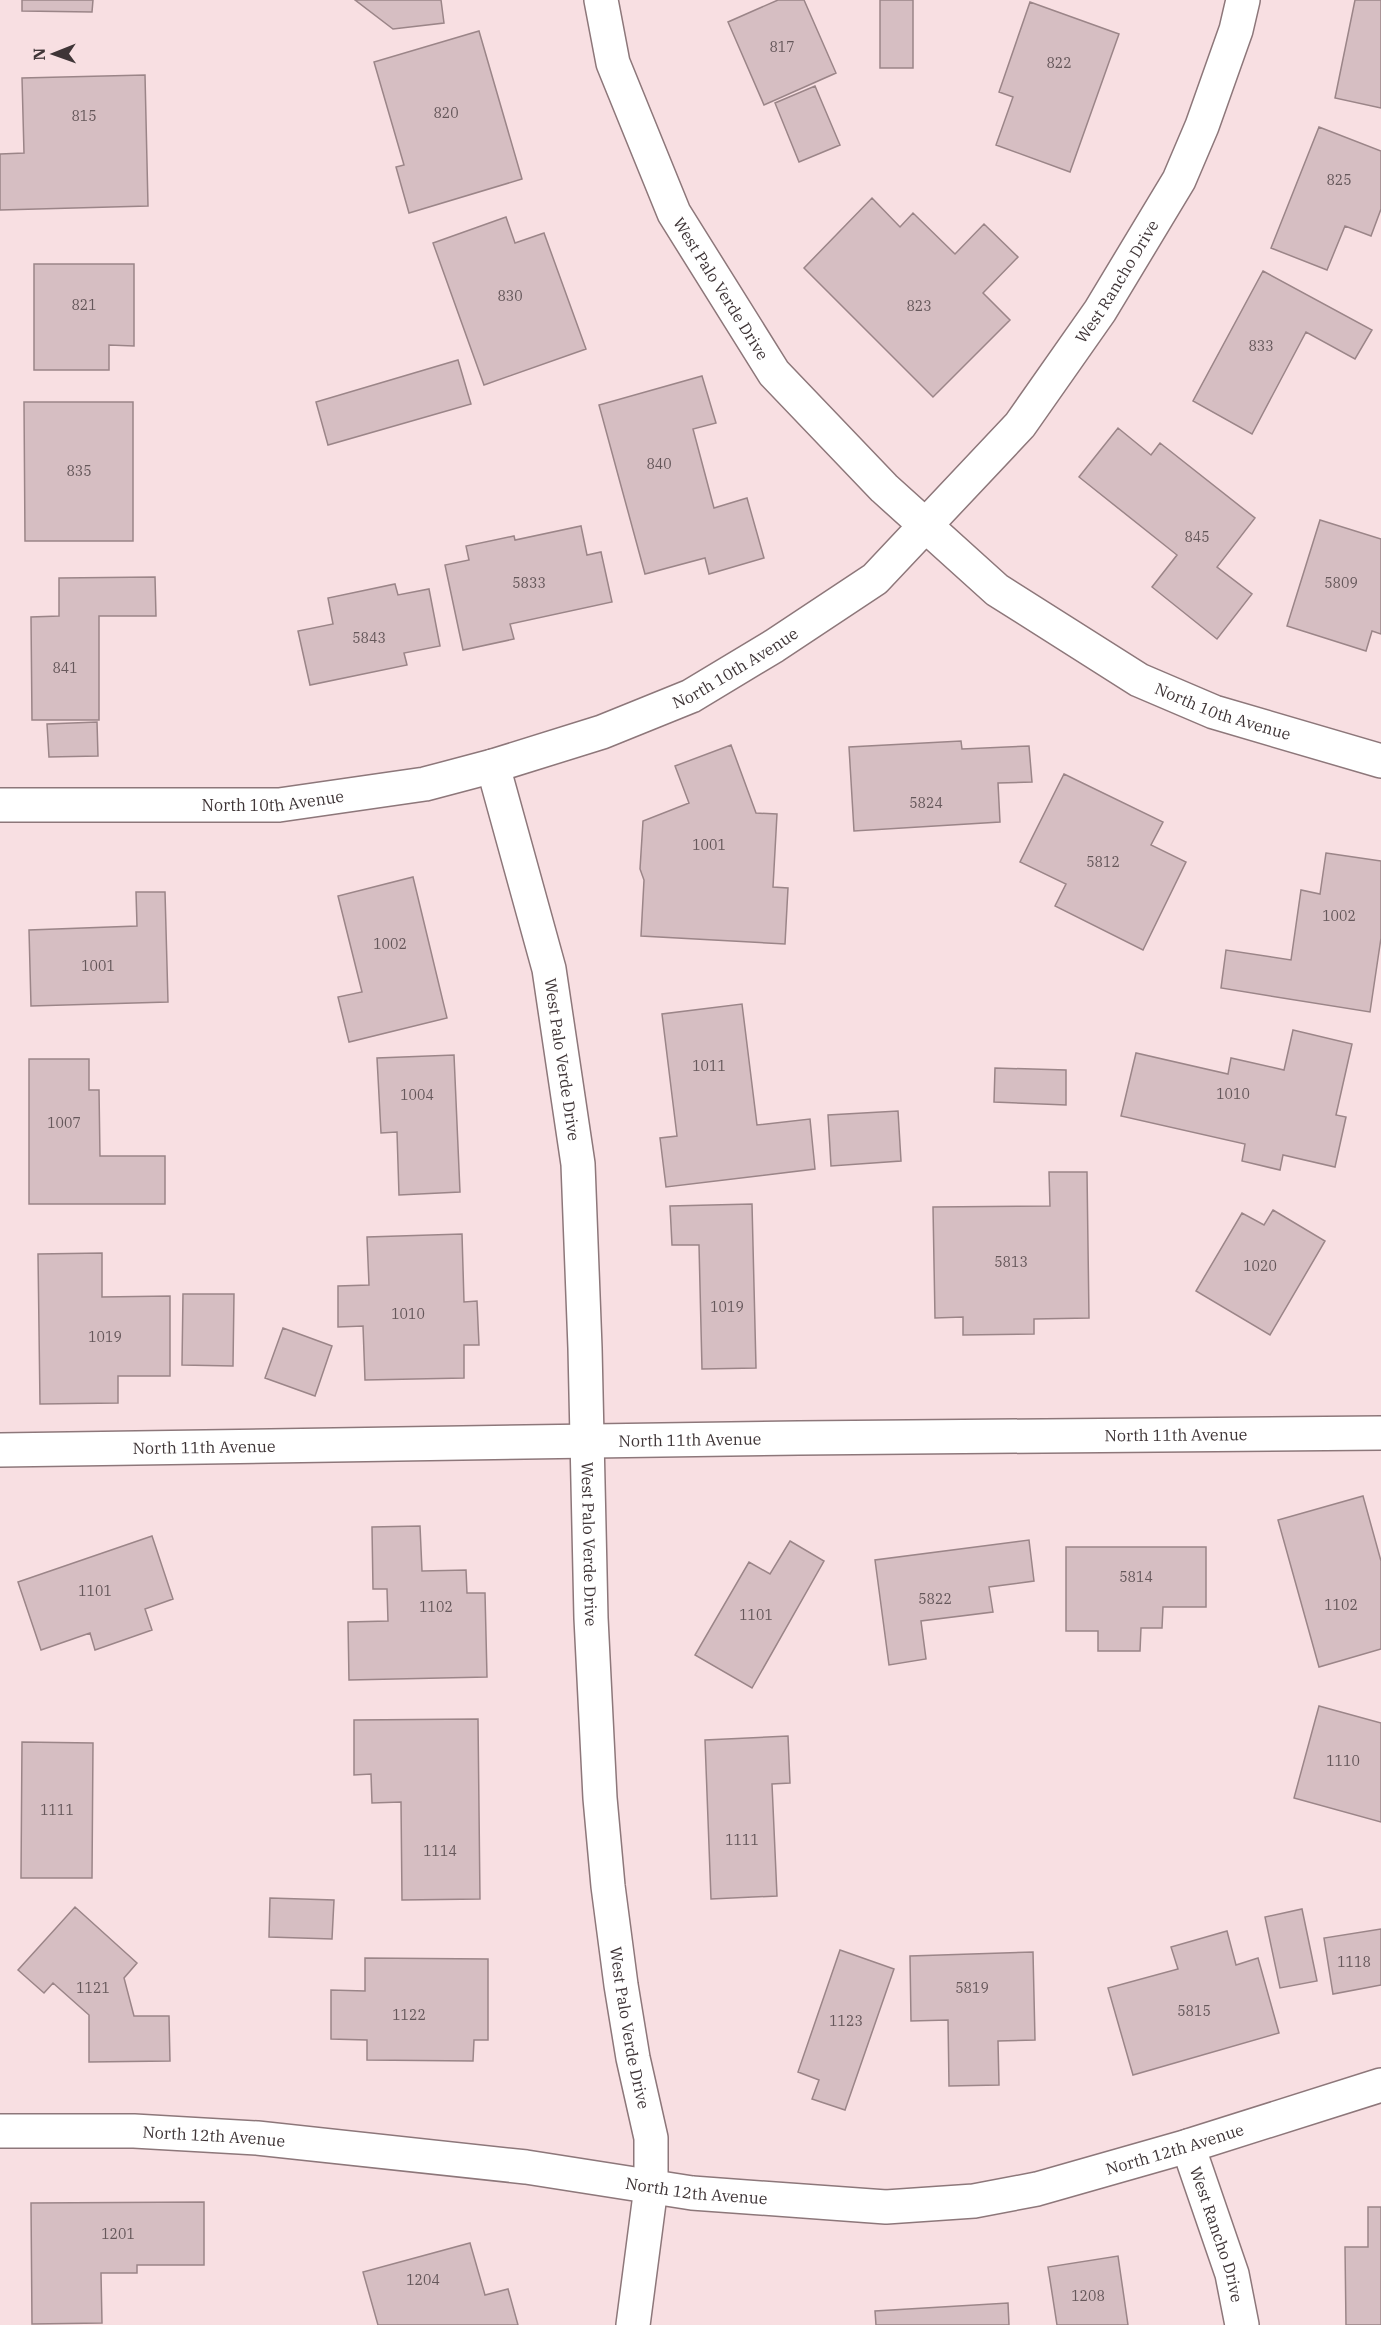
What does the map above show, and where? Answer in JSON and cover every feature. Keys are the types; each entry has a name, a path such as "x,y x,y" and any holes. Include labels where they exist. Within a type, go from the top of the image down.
{"street":[{"name":"West Palo Verde Drive","path":"601,0 613,63 674,213 774,373 884,488 927,526"},
{"name":"West Rancho Drive","path":"927,526 1020,425 1100,311 1179,180 1202,126 1236,30 1243,0"},
{"name":"North 10th Avenue","path":"0,805 279,805 425,784 493,766 602,732 691,696 774,646 874,579 927,526 997,590 1139,680 1214,712 1381,761"},
{"name":"West Palo Verde Drive","path":"493,766 549,969 578,1164 591,1618 601,1809 621,1985 633,2058 651,2138 651,2187 633,2325"},
{"name":"North 11th Avenue","path":"0,1450 799,1438 1381,1433"},
{"name":"North 12th Avenue","path":"0,2131 134,2131 257,2138 526,2167 651,2187 737,2197 886,2207 963,2202 1037,2188 1188,2146 1381,2085"},
{"name":"West Rancho Drive","path":"1188,2146 1232,2274 1242,2325"}],"building":[{"path":"22,0 93,0 92,12 22,11"},
{"path":"355,0 441,0 444,23 393,29"},
{"path":"778,0 804,0 836,73 764,105 728,22"},
{"path":"880,0 913,0 913,68 880,68"},
{"path":"1355,0 1381,0 1381,108 1335,98"},
{"path":"1030,2 1119,34 1070,172 996,145 1013,97 999,92"},
{"path":"479,31 522,179 409,213 396,167 404,165 374,62"},
{"path":"145,75 148,206 0,210 0,154 24,153 22,78"},
{"path":"815,86 840,145 799,162 775,103"},
{"path":"1319,127 1381,151 1381,209 1371,236 1345,226 1327,270 1271,248"},
{"path":"872,198 900,227 913,213 955,254 984,224 1018,257 983,293 1010,320 933,397 804,268"},
{"path":"506,217 515,243 544,233 586,349 484,385 433,243"},
{"path":"34,264 134,264 134,346 109,345 109,370 34,370"},
{"path":"1263,271 1372,330 1355,359 1306,332 1252,434 1193,401"},
{"path":"458,360 471,404 328,445 316,402"},
{"path":"702,376 716,423 693,429 714,508 747,498 764,558 709,574 705,558 645,574 599,405"},
{"path":"24,402 133,402 133,541 25,541"},
{"path":"1118,428 1151,455 1160,443 1255,518 1217,567 1252,594 1217,639 1152,587 1177,555 1079,477"},
{"path":"1320,520 1381,539 1381,634 1372,631 1366,651 1287,626"},
{"path":"581,526 587,555 601,552 612,602 510,624 514,639 463,650 445,565 469,560 466,546 514,536 515,540"},
{"path":"155,577 156,616 99,616 99,720 32,720 31,617 59,616 59,578"},
{"path":"395,584 398,595 429,589 440,646 404,653 407,665 310,685 298,631 333,624 328,598"},
{"path":"97,722 98,756 49,757 47,724"},
{"path":"961,741 962,749 1029,746 1032,782 998,783 1000,822 854,831 849,747"},
{"path":"731,745 756,813 777,814 773,887 788,888 785,944 641,936 644,880 640,869 643,821 689,803 675,766"},
{"path":"1064,774 1163,822 1151,845 1186,862 1143,950 1055,906 1066,884 1020,862"},
{"path":"1326,853 1381,861 1381,938 1370,1012 1221,988 1226,950 1291,960 1301,890 1320,894"},
{"path":"413,877 447,1018 349,1042 338,997 362,992 338,896"},
{"path":"136,892 165,892 168,1002 31,1006 29,930 137,926"},
{"path":"742,1004 757,1125 810,1119 815,1169 666,1187 660,1138 677,1136 662,1014"},
{"path":"1293,1030 1352,1044 1336,1115 1346,1117 1335,1167 1283,1155 1280,1170 1242,1161 1245,1144 1121,1116 1136,1053 1228,1074 1231,1058 1284,1070"},
{"path":"454,1055 460,1192 399,1195 397,1132 381,1133 377,1058"},
{"path":"29,1059 89,1059 89,1090 99,1090 100,1156 165,1156 165,1204 29,1204"},
{"path":"995,1068 1066,1070 1066,1105 994,1102"},
{"path":"898,1111 901,1161 831,1166 828,1115"},
{"path":"1049,1172 1087,1172 1089,1318 1034,1319 1034,1334 963,1335 963,1317 935,1318 933,1207 1050,1206"},
{"path":"752,1204 756,1368 702,1369 699,1245 672,1245 670,1206"},
{"path":"1273,1210 1325,1241 1270,1335 1196,1291 1242,1213 1264,1225"},
{"path":"462,1234 464,1302 477,1301 479,1345 464,1345 464,1378 365,1380 363,1326 338,1327 338,1286 369,1285 367,1237"},
{"path":"102,1253 102,1297 170,1296 170,1376 118,1376 118,1403 40,1404 38,1254"},
{"path":"183,1294 234,1294 233,1366 182,1365"},
{"path":"283,1328 332,1346 315,1396 265,1378"},
{"path":"1363,1496 1381,1561 1381,1649 1319,1667 1278,1520"},
{"path":"420,1526 422,1571 466,1570 467,1593 485,1593 487,1677 349,1680 348,1622 388,1621 387,1589 373,1589 372,1527"},
{"path":"152,1536 173,1599 145,1609 152,1630 95,1650 90,1633 41,1650 18,1582"},
{"path":"1029,1540 1034,1581 989,1587 993,1612 921,1621 926,1659 889,1665 875,1560"},
{"path":"790,1541 824,1561 752,1688 695,1655 749,1562 770,1574"},
{"path":"1066,1547 1206,1547 1206,1607 1163,1607 1162,1628 1141,1628 1140,1651 1098,1651 1098,1631 1066,1631"},
{"path":"1319,1706 1381,1723 1381,1822 1294,1798"},
{"path":"478,1719 480,1899 402,1900 401,1802 372,1803 371,1774 354,1775 354,1720"},
{"path":"788,1736 790,1783 772,1784 777,1896 711,1899 705,1740"},
{"path":"22,1742 93,1743 92,1878 21,1878"},
{"path":"270,1898 334,1900 332,1939 269,1937"},
{"path":"75,1907 137,1963 124,1978 134,2016 169,2016 170,2061 89,2062 89,2015 53,1983 44,1993 18,1970"},
{"path":"1302,1909 1317,1981 1280,1988 1265,1917"},
{"path":"1381,1929 1381,1985 1333,1994 1324,1938"},
{"path":"1227,1931 1236,1965 1258,1958 1279,2033 1133,2075 1108,1988 1178,1969 1171,1947"},
{"path":"840,1950 894,1969 845,2110 812,2099 819,2080 798,2072"},
{"path":"1033,1952 1035,2040 998,2041 999,2085 949,2086 948,2020 911,2021 910,1956"},
{"path":"365,1958 488,1959 488,2040 474,2040 473,2061 367,2060 367,2040 331,2039 331,1990 365,1991"},
{"path":"204,2202 204,2265 137,2265 137,2273 101,2273 102,2323 32,2324 31,2203"},
{"path":"1368,2207 1381,2207 1381,2325 1346,2325 1345,2247 1368,2247"},
{"path":"470,2243 485,2295 508,2289 518,2325 378,2325 363,2272"},
{"path":"1118,2256 1128,2325 1057,2325 1048,2267"},
{"path":"1008,2303 1009,2325 876,2325 875,2311"}]}
